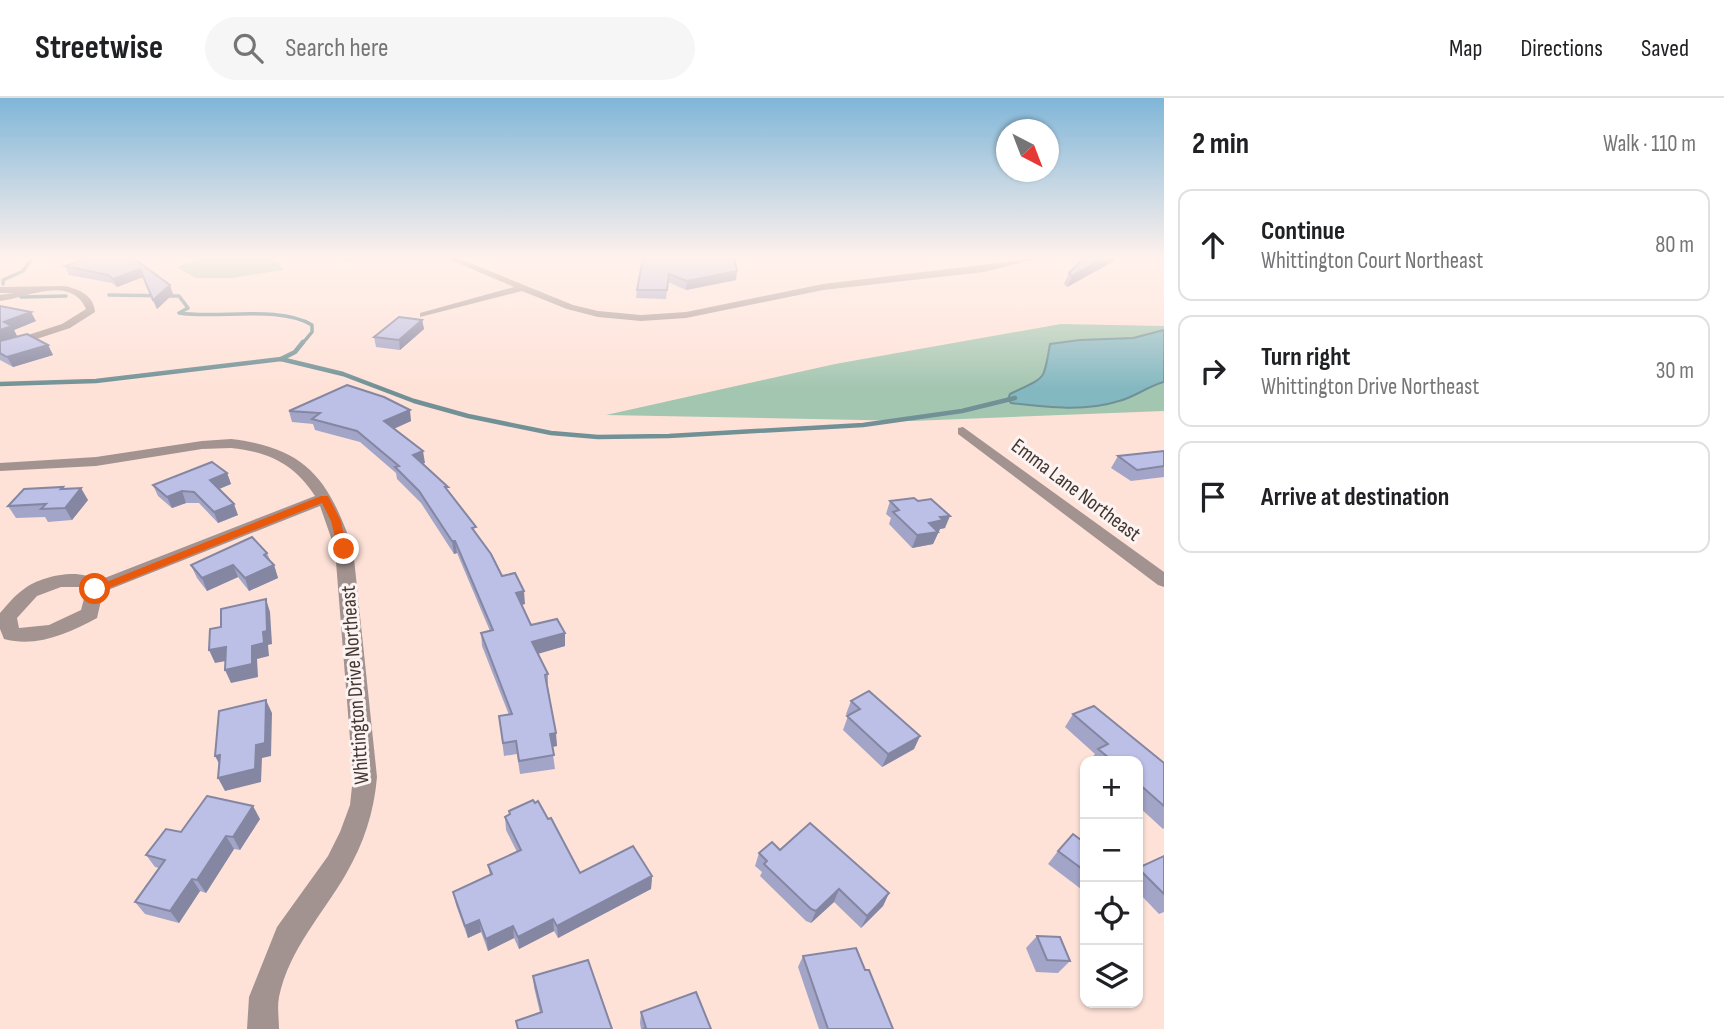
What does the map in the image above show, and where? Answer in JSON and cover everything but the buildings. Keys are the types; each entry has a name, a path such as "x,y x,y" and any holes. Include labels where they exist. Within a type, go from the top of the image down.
{"street":[{"path":"0,348 66,326 91,310 89,301"},
{"path":"424,315 473,301"},
{"path":"556,301 598,314 664,317 752,301"},
{"name":"Emma Lane Northeast","path":"963,431 1164,581"},
{"name":"Whittington Drive Northeast","path":"0,467 68,465 226,444 264,449 288,457 303,468 325,498 336,521 344,549 365,777 362,806 352,836 337,865 287,937 264,997 263,1029"},
{"path":"95,589 325,498"}],"green space":[{"path":"1061,324 1164,326 1164,411 912,421 606,415 835,364"}],"water":[{"path":"1164,330 1164,382 1131,397 1079,408 1011,403 1008,399 1010,394 1041,377 1050,344 1133,338"}],"waterway":[{"path":"183,301 188,308 179,313 266,314 298,319 312,325 312,332 302,344"},
{"path":"281,359 295,352 303,342"},
{"path":"0,384 96,381 281,359"},
{"path":"281,359 343,374 414,401 468,416 551,433 598,437 669,436 863,425 962,411 1015,398"}],"route":[{"path":"95,589 325,498 336,521 344,549"}]}
